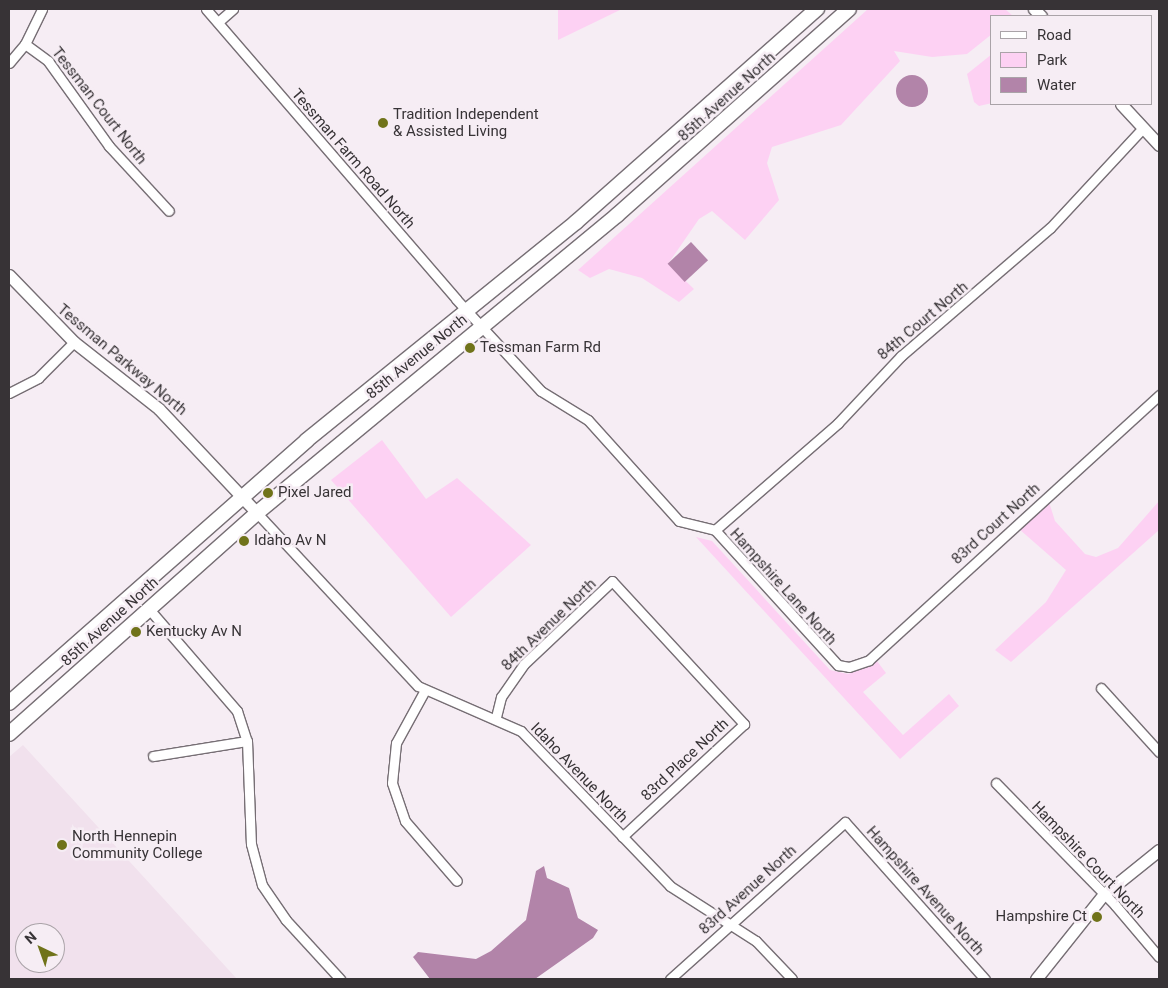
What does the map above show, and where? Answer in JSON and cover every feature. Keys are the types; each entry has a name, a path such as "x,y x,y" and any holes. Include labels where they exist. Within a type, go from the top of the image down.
{"main road":[{"name":"85th Avenue North","path":"9,703 242,496 712,105 817,9"},
{"name":"85th Avenue North","path":"9,734 257,513 726,121 849,9"},
{"path":"712,105 726,121"}],"street":[{"path":"9,62 26,44 42,9"},
{"name":"Tessman Farm Road North","path":"206,9 481,326"},
{"path":"218,22 233,9"},
{"name":"Tessman Court North","path":"26,44 48,61 109,146 169,211"},
{"path":"1122,105 1159,145"},
{"name":"84th Court North","path":"715,530 825,435 901,356 1050,228 1143,128"},
{"name":"Tessman Parkway North","path":"9,275 74,342 160,408 257,513"},
{"name":"Hampshire Lane North","path":"481,326 545,395 588,420 679,521 689,527 715,530 829,658 849,667"},
{"path":"9,393 38,378 74,342"},
{"name":"83rd Court North","path":"849,667 869,660 905,629 976,559 1159,395"},
{"name":"Idaho Avenue North","path":"257,513 426,690 496,717 532,741 670,886 756,941 792,979"},
{"name":"84th Avenue North","path":"496,717 501,697 524,664 612,582 744,724"},
{"path":"150,609 226,693 247,740 251,844 262,885 286,920 340,979"},
{"path":"1101,688 1159,752"},
{"path":"426,690 396,743 392,783 405,821 457,881"},
{"name":"83rd Place North","path":"622,837 744,724"},
{"path":"153,756 247,740"},
{"name":"Hampshire Court North","path":"996,783 1103,895 1159,957"},
{"name":"83rd Avenue North","path":"670,979 845,822"},
{"name":"Hampshire Avenue North","path":"845,822 985,979"},
{"path":"1036,979 1103,895 1159,850"}],"shaded area":[{"name":"North Hennepin Community College","path":"23,745 237,979 9,979 9,757"}],"green space":[{"path":"558,9 622,9 558,40"},
{"path":"868,9 1005,9 1012,15 990,15 990,36 967,54 932,57 894,51 900,61 841,125 772,147 767,163 779,200 745,240 712,211 699,219 668,264 694,289 679,302 642,278 609,269 590,278 578,270"},
{"path":"990,56 990,103 979,106 974,102 967,74"},
{"path":"382,440 426,499 457,478 531,545 451,617 331,480"},
{"path":"1159,501 1159,530 1011,662 995,650 1046,602 1066,570 1019,529 1049,502 1055,521 1085,554 1096,557 1118,548"},
{"path":"696,537 712,541 830,670 848,674 877,661 886,673 863,692 903,735 949,694 959,706 900,759"}],"water":[{"path":"912,75 924,79 928,91 924,103 912,107 900,103 896,91 900,79"},
{"path":"691,242 708,260 685,282 668,264"},
{"path":"544,866 547,878 569,888 578,918 598,930 593,938 535,979 430,979 413,957 418,952 476,959 491,951 526,920 536,871"}],"place":[{"name":"Tradition Independent & Assisted Living","path":"383,123"},
{"name":"Tessman Farm Rd","path":"470,348"},
{"name":"Pixel Jared","path":"268,493"},
{"name":"Idaho Av N","path":"244,541"},
{"name":"Kentucky Av N","path":"136,632"},
{"name":"North Hennepin Community College","path":"62,845"},
{"name":"Hampshire Ct","path":"1097,917"}]}
